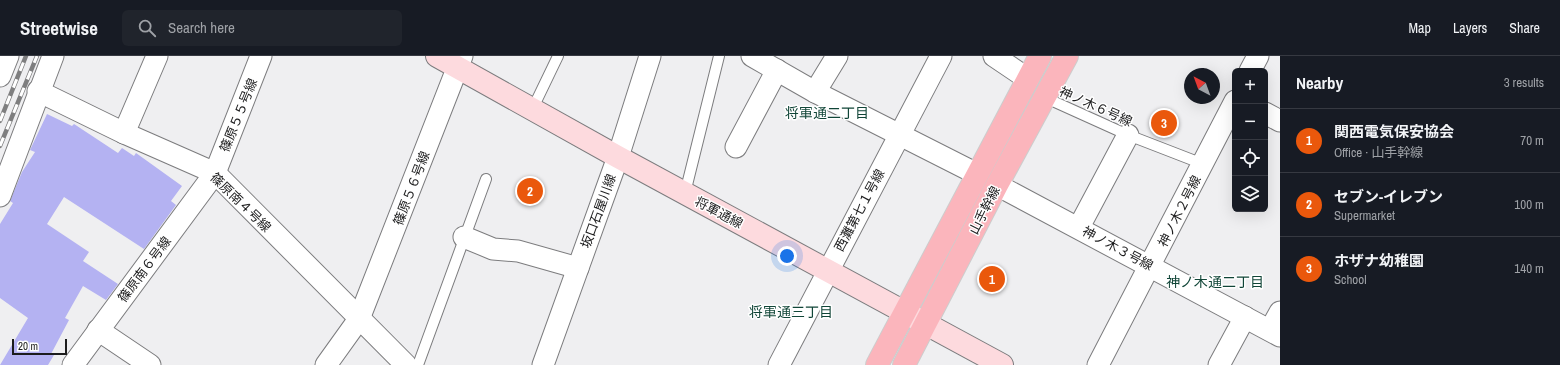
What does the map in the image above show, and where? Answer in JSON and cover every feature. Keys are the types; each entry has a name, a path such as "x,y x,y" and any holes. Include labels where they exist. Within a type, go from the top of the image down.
{"main road":[{"name":"山手幹線","path":"877,365 1040,56"},
{"name":"山手幹線","path":"904,365 997,185 1046,98 1067,56"}],"street":[{"path":"0,76 8,56"},
{"path":"0,196 38,91 53,56"},
{"path":"124,133 157,56"},
{"name":"篠原５５号線","path":"215,174 261,56"},
{"name":"将軍通線","path":"437,56 460,62 532,110 1002,365"},
{"name":"坂口石屋川線","path":"543,365 618,157 650,56"},
{"path":"752,56 815,92 977,174"},
{"path":"815,92 837,56"},
{"name":"西灘第七１号線","path":"779,365 941,56"},
{"path":"994,56 1028,79"},
{"path":"1252,68 1258,56"},
{"name":"篠原５６号線","path":"326,365 359,319 460,62"},
{"path":"736,147 776,70"},
{"name":"篠原南４号線","path":"38,91 124,133 215,174 406,365"},
{"name":"神ノ木２号線","path":"1098,365 1151,266 1233,104"},
{"path":"1268,115 1280,121"},
{"path":"1079,228 1128,135"},
{"name":"篠原南６号線","path":"72,365 215,174"},
{"name":"神ノ木３号線","path":"997,185 1275,333"},
{"path":"464,237 493,248 518,251 578,268"},
{"path":"1275,333 1280,312"},
{"path":"1218,365 1245,317"},
{"path":"98,330 150,365"}],"lane":[{"path":"532,110 558,56"},
{"path":"684,193 719,56"},
{"name":"神ノ木６号線","path":"1046,98 1128,135 1203,164"},
{"path":"418,365 486,179"}],"building":[{"path":"47,114 72,126 74,124 118,153 122,148 134,156 136,153 182,186 171,201 176,205 144,249 64,197 47,224 89,252 83,261 118,284 106,300 83,286 65,318 69,320 51,354 54,355 48,365 0,365 28,318 0,298 0,224 13,203 10,201 22,172 35,152 30,150"}],"railway":[{"path":"0,121 26,56"},
{"path":"0,146 37,56"}],"place":[{"name":"ホザナ幼稚園","path":"1164,123"},
{"name":"セブン-イレブン","path":"530,191"},
{"name":"関西電気保安協会","path":"992,279"}],"district":[{"name":"将軍通二丁目","path":"827,113"},
{"name":"神ノ木通二丁目","path":"1215,282"},
{"name":"将軍通三丁目","path":"791,312"}]}
